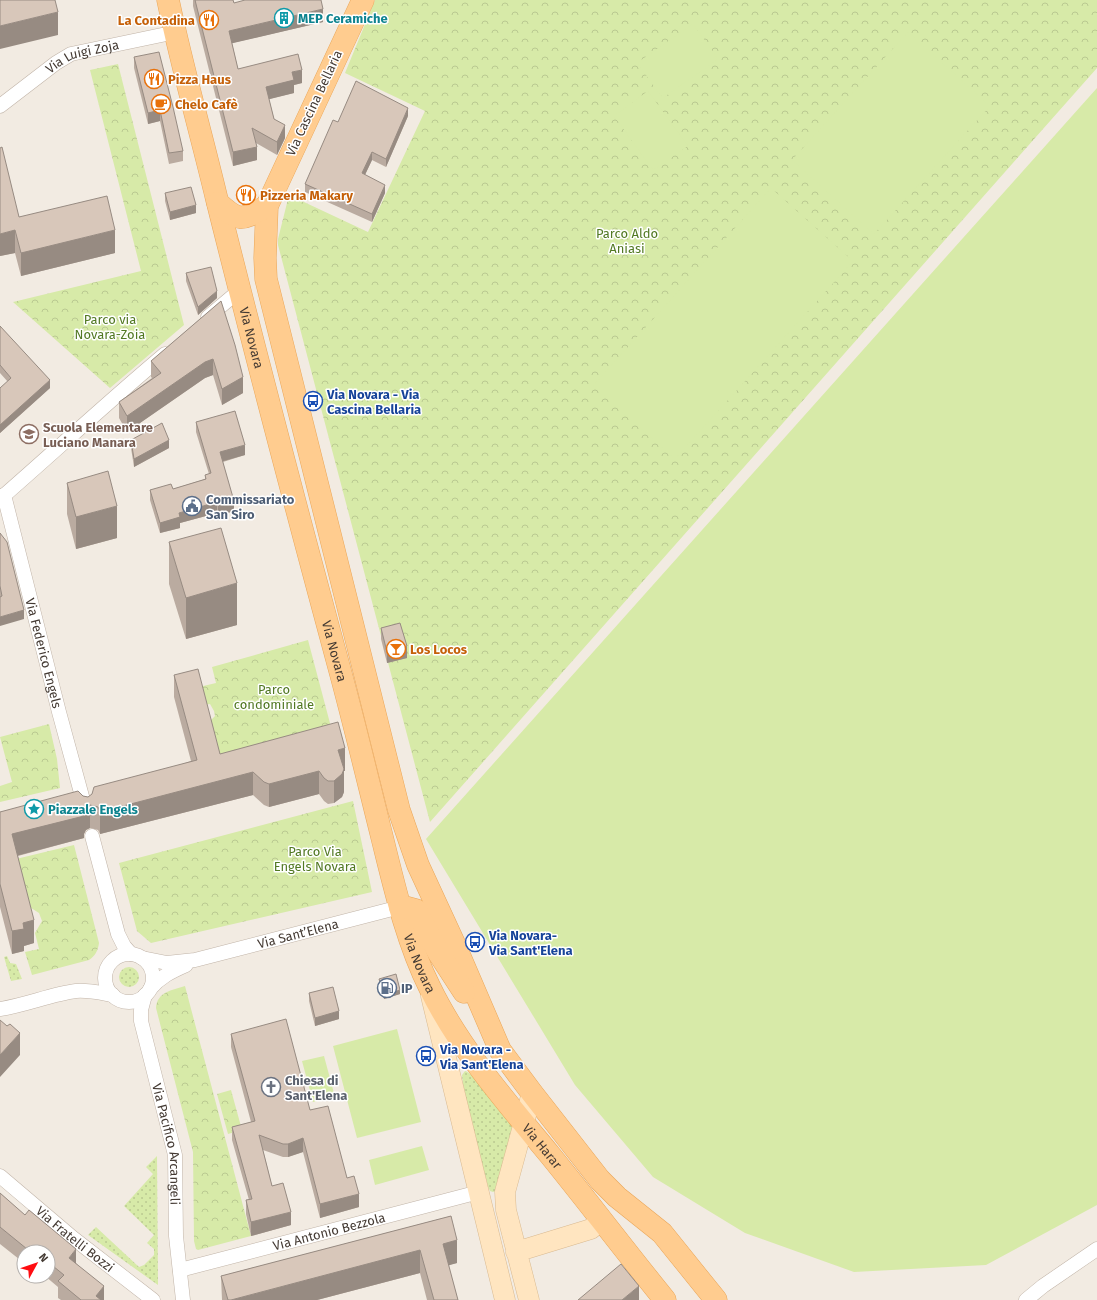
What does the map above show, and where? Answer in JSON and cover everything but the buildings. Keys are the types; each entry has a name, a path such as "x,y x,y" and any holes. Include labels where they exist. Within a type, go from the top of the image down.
{"main road":[{"name":"Via Novara","path":"168,0 225,235 354,723 400,907 415,952 429,986"},
{"name":"Via Cascina Bellaria","path":"267,206 363,0"},
{"path":"218,203 231,215 236,217 248,217 267,206"},
{"name":"Via Novara","path":"267,206 265,258 266,279 399,810 418,865 454,943 500,1050 532,1093"},
{"path":"418,865 411,888 400,907 416,910 438,952 500,1050"},
{"name":"Via Harar","path":"429,986 445,1016 474,1059 665,1300"},
{"name":"Via Harar","path":"532,1093 600,1180 617,1197 662,1233 716,1300"}],"street":[{"name":"Via Luigi Zoja","path":"0,106 56,63 71,54 176,32"},
{"path":"198,326 233,296 240,292"},
{"path":"2,497 54,452 110,400 174,346"},
{"name":"Via Federico Engels","path":"2,497 86,812"},
{"path":"0,1012 70,992 95,992 131,1001 138,1000 147,992 152,982 150,966 124,946 118,934 92,836"},
{"name":"Via Sant’Elena","path":"137,956 167,963 195,960 400,907"},
{"path":"70,992 92,982 106,970 110,963 123,954 137,956"},
{"name":"Via Sant’Elena","path":"147,992 155,983 167,974 195,960"},
{"path":"106,970 106,986 118,998"},
{"name":"Via Novara","path":"429,986 434,1013 505,1300"},
{"name":"Via Pacifico Arcangeli","path":"147,992 141,1010 141,1021 175,1155 176,1236 180,1270"},
{"name":"Via Pacifico Arcangeli","path":"118,998 133,1008 141,1021"},
{"path":"0,1009 17,1006"},
{"path":"529,1300 506,1210 505,1192 532,1093"},
{"name":"Via Fratelli Bozzi","path":"0,1176 73,1238 153,1300"},
{"path":"479,1192 506,1203"},
{"name":"Via Antonio Bezzola","path":"180,1270 479,1192"},
{"path":"516,1252 591,1229 601,1219"},
{"path":"1026,1300 1043,1286 1097,1249"},
{"path":"180,1270 183,1300"}],"green space":[{"name":"Parco Aldo Aniasi","path":"375,0 1097,0 1097,68 430,822 278,245 278,239 289,195 368,232 425,111 345,73"},
{"path":"693,24 718,59 663,98 637,63"},
{"path":"908,32 990,106 874,234 792,160"},
{"name":"Parco via Novara-Zoia","path":"118,64 184,325 110,388 13,302 141,271 90,70"},
{"path":"1097,88 1097,1205 986,1265 854,1272 745,1233 653,1177 575,1085 426,839"},
{"path":"648,91 688,146 653,170 614,116"},
{"path":"771,188 853,261 675,459 593,386"},
{"name":"Parco condominiale","path":"308,640 331,727 219,758 209,722 215,716 214,711 210,704 203,705 199,687 216,683 212,667"},
{"path":"49,724 57,759 60,788 0,802 0,786 12,782 0,737"},
{"name":"Parco Via Engels Novara","path":"353,801 372,892 151,943 137,931 119,863"},
{"path":"74,845 99,943 98,948 95,955 89,960 32,975 25,952 39,949 35,933 42,921 39,913 28,906 16,859"},
{"path":"7,956 10,963 16,964 22,979 11,981 4,957"},
{"path":"129,967 136,970 139,977 136,984 129,987 122,984 119,977 122,970"},
{"path":"185,986 251,1236 198,1250 196,1249 194,1241 193,1152 156,1008 159,998 162,995 170,990"},
{"path":"397,1029 421,1122 357,1138 333,1046"},
{"path":"324,1056 335,1097 313,1102 302,1061"},
{"path":"465,1071 482,1086 513,1126 496,1191 493,1192 490,1191 488,1187 464,1094 462,1075"},
{"path":"231,1090 242,1130 228,1134 217,1094"},
{"path":"422,1146 429,1170 375,1185 369,1160"},
{"path":"157,1156 158,1285 88,1235 96,1227 139,1267 144,1265 154,1255 154,1249 147,1243 154,1235 124,1206 153,1174 146,1167"}],"place":[{"name":"MEP Ceramiche","path":"284,18"},
{"name":"La Contadina","path":"209,20"},
{"name":"Pizza Haus","path":"154,79"},
{"name":"Chelo Cafè","path":"161,104"},
{"name":"Pizzeria Makary","path":"246,195"},
{"name":"Via Novara - Via Cascina Bellaria","path":"313,401"},
{"name":"Scuola Elementare Luciano Manara","path":"29,434"},
{"name":"Commissariato San Siro","path":"192,506"},
{"name":"Los Locos","path":"396,649"},
{"name":"Piazzale Engels","path":"34,809"},
{"name":"Via Novara- Via Sant'Elena","path":"475,942"},
{"name":"IP","path":"387,988"},
{"name":"Via Novara - Via Sant'Elena","path":"426,1056"},
{"name":"Chiesa di Sant'Elena","path":"271,1087"}]}
